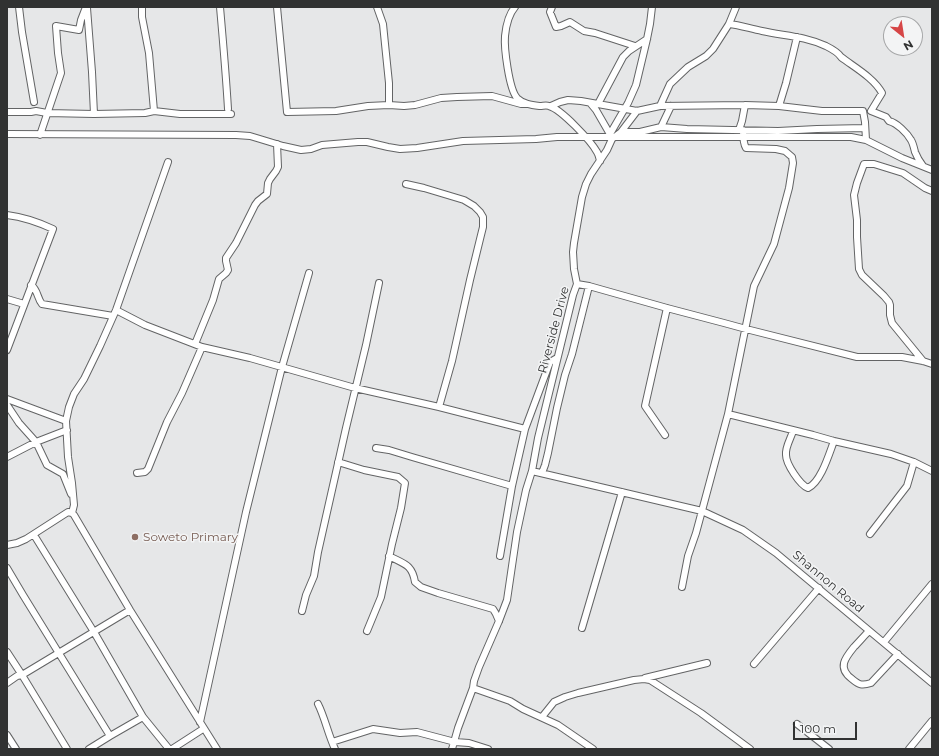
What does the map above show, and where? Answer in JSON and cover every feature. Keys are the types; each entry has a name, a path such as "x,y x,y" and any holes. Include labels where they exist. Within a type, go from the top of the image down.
{"street":[{"path":"19,7 34,102"},
{"path":"40,135 62,73 58,53 56,26 79,30 86,7"},
{"path":"86,7 94,114"},
{"path":"142,7 142,17 149,53 154,111"},
{"path":"7,112 36,111 47,113 94,114 145,113 154,111 180,114 230,111 220,7"},
{"path":"277,7 287,112 336,111 368,106 404,106 415,105 441,98 492,96 521,104 551,106 568,100 626,108 637,111 660,106 779,106 822,111 862,111 865,122 864,128 866,140"},
{"path":"377,7 384,31 389,83 389,105"},
{"path":"515,7 506,26 506,55 515,94 517,98 527,104"},
{"path":"552,7 550,12 556,27 570,22 584,31 635,46"},
{"path":"577,284 573,252 575,234 586,184 607,150 637,81 647,39 652,7"},
{"path":"660,106 670,84 688,67 710,53 729,24 736,7"},
{"path":"729,24 814,40 833,50 876,85 882,93 871,111 886,117 889,121 899,126 912,142 923,166"},
{"path":"779,106 797,36"},
{"path":"594,104 626,53 647,39"},
{"path":"594,104 612,136"},
{"path":"682,587 688,556 696,533 728,414 754,286 774,244 793,163 792,157 785,151 776,149 747,149 741,130 745,105"},
{"path":"551,106 561,113 585,136 596,150 600,161"},
{"path":"661,127 671,106"},
{"path":"621,132 637,111"},
{"path":"612,136 621,132 640,132 661,127 785,131 864,128"},
{"path":"7,134 236,135 250,136 292,149 301,150 322,146 362,142 400,149 463,141 585,136 851,137 866,140 902,158 932,170"},
{"path":"195,344 213,300 219,279 228,270 226,258 236,244 255,205 266,194 268,183 278,167 277,144"},
{"path":"168,162 114,313 90,367 71,400 66,421 68,457 74,505 72,513 203,729 217,749"},
{"path":"923,361 892,323 889,302 859,269 857,237 858,220 854,195 864,164 874,164 903,173 932,191"},
{"path":"406,184 464,200 474,206 483,217 483,226 452,361 439,407"},
{"path":"7,215 17,216 53,229 7,350"},
{"path":"200,722 246,512 282,368 308,273"},
{"path":"302,611 306,595 314,576 318,552 379,283"},
{"name":"Riverside Drive","path":"452,749 479,667 499,621 506,600 517,532 526,490 532,471 538,438 557,358 577,284 857,357 902,357 932,364"},
{"path":"31,285 36,290 42,304 114,313 202,346 243,356 355,388 439,407 525,429"},
{"path":"542,473 548,454 562,386 572,354 589,286"},
{"path":"7,299 24,304"},
{"path":"665,435 645,406 667,308"},
{"path":"137,473 145,472 148,469 167,422 182,393 202,346"},
{"path":"500,556 512,486 525,429 550,362 557,358"},
{"path":"7,399 66,421"},
{"path":"7,405 19,423 36,442 47,465 63,474 73,500"},
{"path":"728,414 891,454 932,470"},
{"path":"7,457 36,442 67,430"},
{"path":"793,431 786,454 789,464 797,477 804,486 808,488 812,486 822,470 834,441"},
{"path":"376,448 389,450 512,486"},
{"path":"338,462 364,470 398,477 405,483 401,508 381,597 368,631"},
{"path":"870,534 906,486 914,462"},
{"name":"Shannon Road","path":"532,471 702,511 743,530 776,553 932,683"},
{"path":"582,628 622,492"},
{"path":"7,545 22,541 34,535 68,512 72,513"},
{"path":"34,535 144,717 170,749 203,729"},
{"path":"389,556 409,566 414,574 415,582 421,587 493,609 499,621"},
{"path":"7,568 110,736"},
{"path":"884,642 932,584"},
{"path":"754,664 819,588"},
{"path":"7,683 17,676 22,675 59,654 130,610"},
{"path":"869,631 846,657 844,669 847,675 860,685 871,684 898,654"},
{"path":"7,652 67,749"},
{"path":"542,717 554,702 565,697 707,663"},
{"path":"656,683 661,674"},
{"path":"644,679 656,683 701,712 750,749"},
{"path":"473,688 510,700 523,709 542,717 568,732 593,749"},
{"path":"318,704 335,749"},
{"path":"89,749 144,717"},
{"path":"909,749 932,721"},
{"path":"796,724 828,749"},
{"path":"332,742 373,729 400,733 418,732 454,742 469,743 488,749"},
{"path":"7,735 16,749"}],"place":[{"name":"Soweto Primary","path":"135,537"}]}
